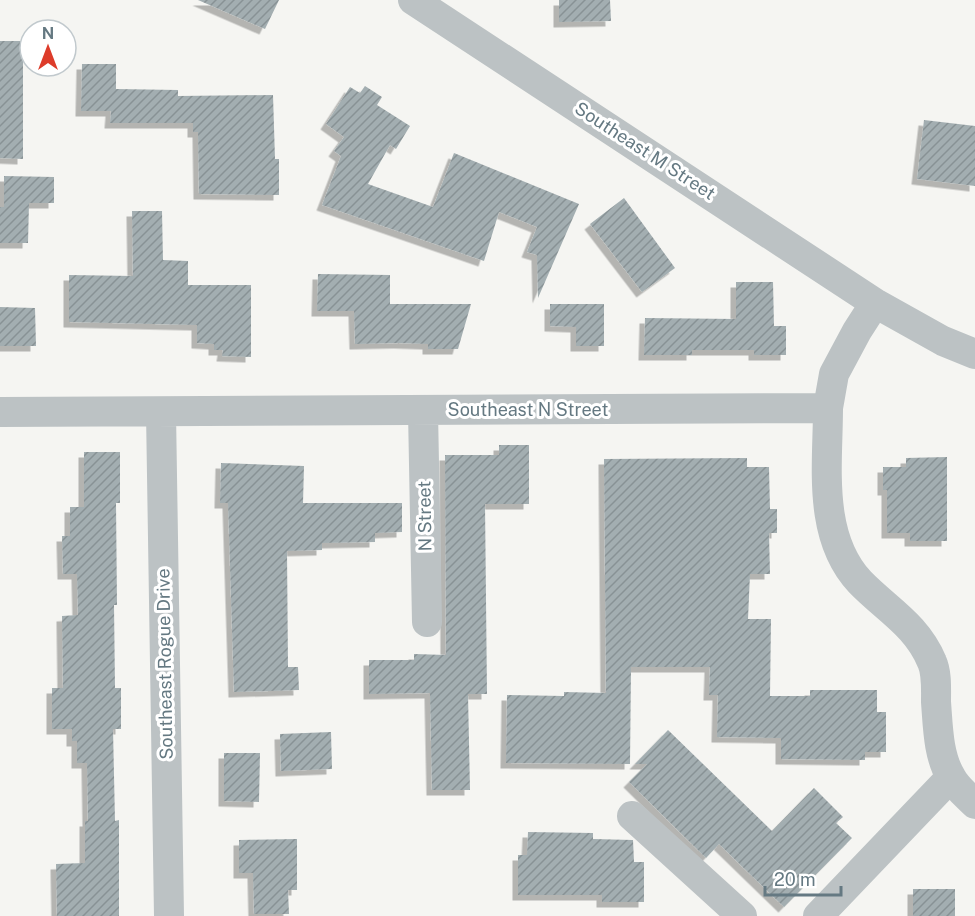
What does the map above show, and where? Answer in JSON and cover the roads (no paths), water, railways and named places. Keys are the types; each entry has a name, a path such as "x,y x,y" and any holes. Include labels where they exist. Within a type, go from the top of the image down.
{"street":[{"name":"Southeast M Street","path":"413,0 875,303"},
{"path":"975,354 943,341 875,303 857,330 834,374 828,408 828,503 834,536 843,559 860,582 900,615 921,640 933,664 938,737 951,777 975,804"},
{"name":"Southeast N Street","path":"0,412 828,408"},
{"name":"N Street","path":"423,411 427,622"},
{"name":"Southeast Rogue Drive","path":"161,412 169,916"},
{"path":"818,916 951,777"},
{"path":"632,816 742,916"}]}
